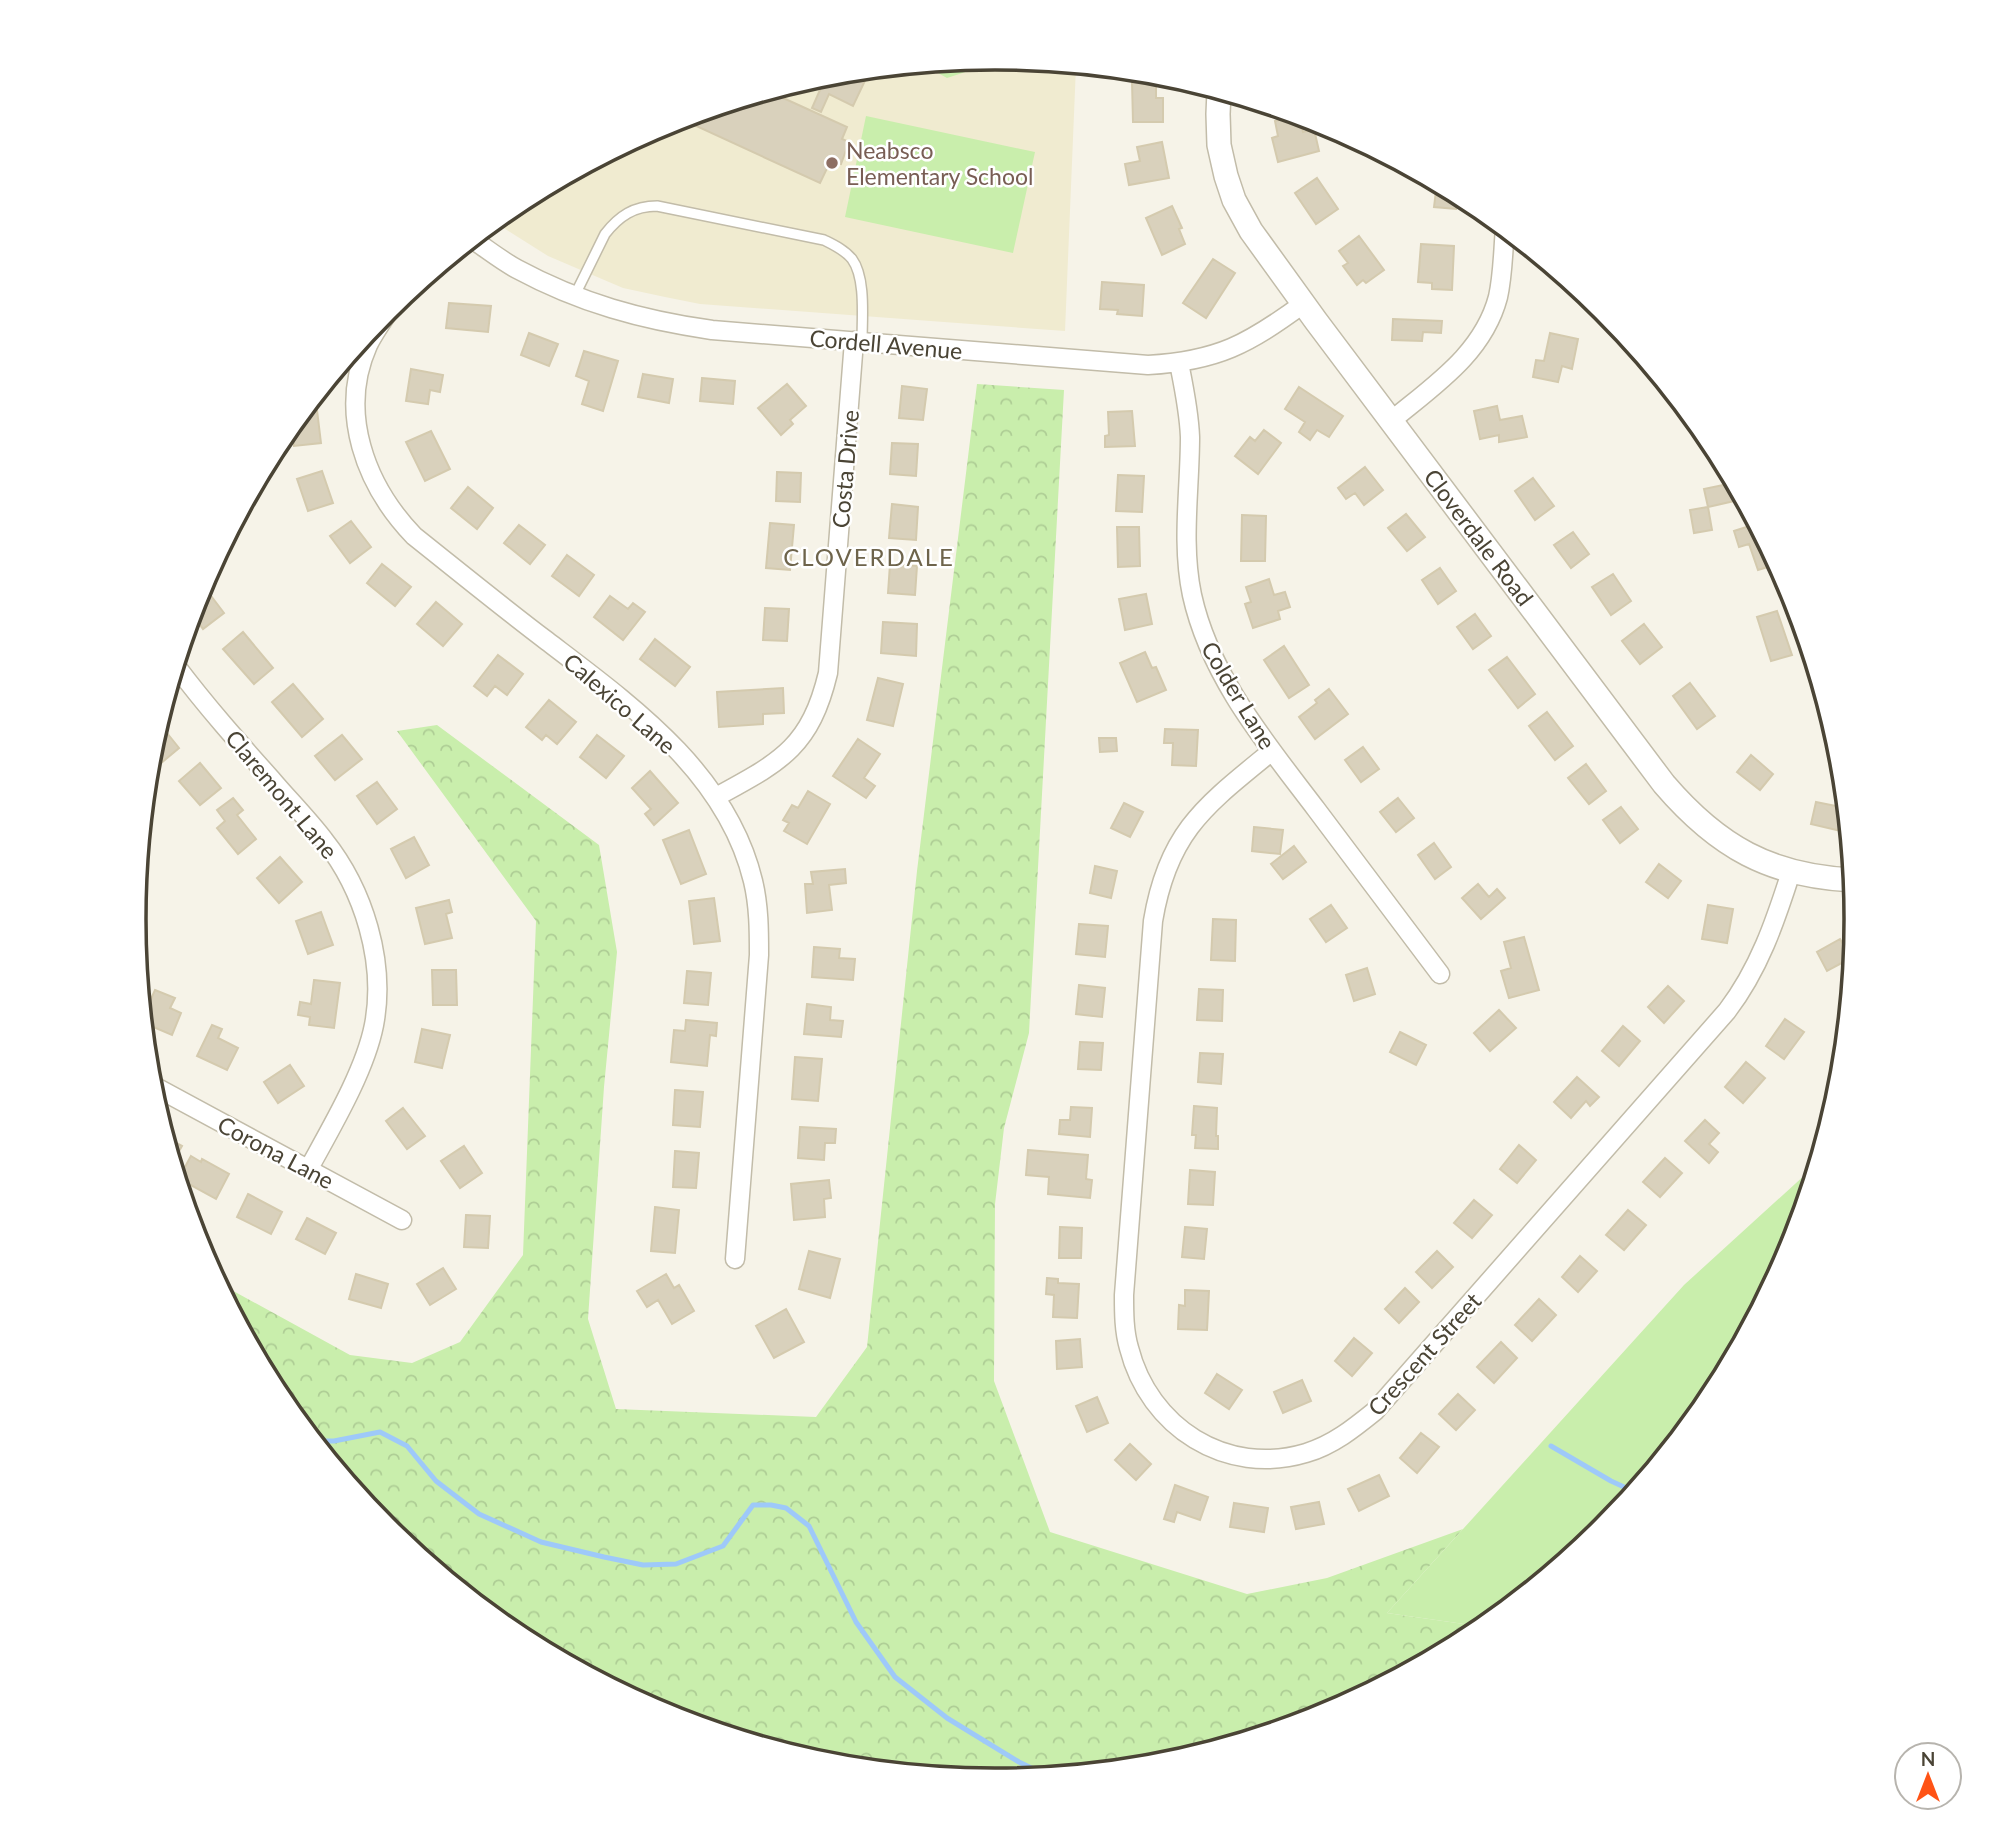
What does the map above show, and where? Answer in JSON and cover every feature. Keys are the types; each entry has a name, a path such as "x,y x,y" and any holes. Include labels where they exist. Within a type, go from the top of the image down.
{"street":[{"name":"Cloverdale Road","path":"1219,100 1219,145 1226,176 1234,200 1251,231 1664,784 1686,810 1738,850 1791,872 1844,880"},
{"path":"1391,421 1465,358 1475,346 1488,324 1497,299 1502,279 1504,240"},
{"name":"Cordell Avenue","path":"480,244 516,268 574,297 674,325 1148,365 1202,359 1231,349 1258,336 1303,304"},
{"name":"Costa Drive","path":"716,797 781,759 798,742 821,701 828,673 858,341"},
{"name":"Calexico Lane","path":"367,348 355,392 355,417 360,447 371,475 398,520 414,536 647,720 684,758 716,797 735,829 754,884 760,923 735,1259"},
{"name":"Colder Lane","path":"1179,363 1189,419 1187,543 1192,596 1204,638 1214,661 1247,716 1440,974"},
{"name":"Claremont Lane","path":"183,674 325,841 344,869 367,923 377,981 374,1027 365,1056 308,1170"},
{"name":"Crescent Street","path":"1272,751 1211,802 1195,819 1165,870 1157,898 1124,1295 1128,1347 1136,1372 1146,1390 1161,1411 1196,1441 1238,1456 1263,1459 1308,1452 1342,1436 1375,1411 1739,995 1766,946 1791,872"},
{"name":"Corona Lane","path":"164,1091 401,1220"}],"lane":[{"path":"574,297 612,225 624,214 638,208 657,206 824,240 838,246 852,259 859,276 861,287 858,341"}],"shaded area":[{"name":"Neabsco Elementary School","path":"996,70 1076,74 1065,331 700,304 623,288 548,256 503,228 571,184 620,158 722,115 830,86 885,77"}],"green space":[{"path":"968,71 947,78 937,72"},
{"path":"866,116 1035,152 1013,253 845,217"},
{"path":"977,384 1064,390 1029,1033 1004,1128 995,1204 994,1381 1050,1532 1247,1594 1327,1578 1463,1529 1387,1613 1469,1625 1420,1655 1321,1704 1269,1724 1161,1753 1106,1762 996,1769 885,1762 830,1753 722,1724 670,1704 571,1655 524,1626 435,1558 357,1480 322,1437 260,1344 232,1290 350,1355 412,1363 460,1342 523,1255 536,921 397,731 437,725 599,845 617,952 604,1087 588,1319 616,1409 816,1417 867,1347 917,871"},
{"path":"1806,1174 1780,1245 1731,1344 1669,1437 1634,1480 1596,1520 1556,1558 1469,1625 1387,1613 1684,1285"}],"building":[{"path":"865,80 853,106 829,94 821,112 812,108 820,90 818,89"},
{"path":"1132,81 1156,85 1156,98 1163,98 1163,122 1133,122"},
{"name":"Neabsco Elementary School","path":"782,98 847,127 842,139 849,142 841,164 831,160 820,183 695,125"},
{"path":"1281,120 1302,128 1303,132 1315,133 1319,151 1278,162 1272,138 1278,136 1275,121"},
{"path":"1162,142 1169,178 1129,185 1125,164 1140,161 1137,147"},
{"path":"1317,178 1338,209 1316,224 1295,193"},
{"path":"1436,194 1456,206 1456,209 1434,207"},
{"path":"1172,206 1182,228 1179,229 1185,244 1162,255 1146,218"},
{"path":"1359,236 1384,270 1366,283 1363,280 1357,285 1343,266 1348,263 1339,251"},
{"path":"1421,244 1454,246 1452,290 1432,289 1432,283 1418,282"},
{"path":"1213,259 1235,273 1206,318 1183,303"},
{"path":"1102,282 1144,285 1142,316 1117,314 1118,310 1100,309"},
{"path":"449,303 491,306 488,332 446,328"},
{"path":"1393,319 1442,321 1441,333 1423,332 1422,341 1392,340"},
{"path":"529,333 558,344 549,366 521,355"},
{"path":"1550,333 1578,339 1572,369 1562,366 1558,382 1533,377 1536,360 1544,361"},
{"path":"584,351 618,361 603,411 582,404 589,381 576,376"},
{"path":"411,369 443,375 440,392 430,390 428,404 406,401"},
{"path":"643,374 673,379 669,403 638,397"},
{"path":"702,378 735,381 733,404 700,401"},
{"path":"787,384 806,406 790,420 793,424 781,435 758,408"},
{"path":"902,386 927,389 923,420 899,418"},
{"path":"1299,387 1343,416 1329,437 1317,430 1310,440 1299,432 1305,422 1285,409"},
{"path":"1497,406 1500,420 1522,416 1527,437 1499,442 1499,435 1480,439 1474,411"},
{"path":"316,410 321,443 294,446 294,442"},
{"path":"1132,411 1135,446 1105,447 1105,436 1109,435 1108,412"},
{"path":"1264,430 1281,443 1258,474 1235,456 1250,437 1255,441"},
{"path":"431,431 450,469 425,481 406,442"},
{"path":"892,443 918,444 916,476 890,474"},
{"path":"1365,467 1383,490 1364,505 1355,493 1346,499 1338,488"},
{"path":"322,471 333,503 308,511 297,479"},
{"path":"777,472 801,473 800,502 776,501"},
{"path":"1118,475 1144,476 1142,512 1116,511"},
{"path":"1533,478 1554,506 1535,520 1515,491"},
{"path":"1725,485 1734,501 1708,507 1704,489"},
{"path":"468,487 493,508 477,529 451,508"},
{"path":"892,504 918,507 916,540 889,538"},
{"path":"1708,507 1712,530 1694,533 1690,510"},
{"path":"1406,514 1425,537 1407,551 1388,528"},
{"path":"1242,515 1266,516 1265,561 1241,561"},
{"path":"351,521 371,547 350,563 330,536"},
{"path":"770,523 794,525 790,570 766,568"},
{"path":"519,525 545,545 530,564 504,543"},
{"path":"1117,527 1139,527 1140,566 1118,567"},
{"path":"1748,527 1768,567 1758,570 1749,544 1739,547 1734,531"},
{"path":"1573,532 1589,554 1571,568 1554,545"},
{"path":"567,555 594,575 579,596 552,576"},
{"path":"382,564 411,587 395,606 367,583"},
{"path":"890,564 917,566 915,595 888,593"},
{"path":"1440,568 1456,591 1438,604 1422,580"},
{"path":"1613,574 1631,601 1611,615 1592,587"},
{"path":"1269,579 1274,595 1285,592 1290,607 1278,611 1280,619 1253,628 1245,604 1251,602 1246,587"},
{"path":"1146,594 1152,624 1125,630 1119,599"},
{"path":"211,595 224,613 203,629 199,624"},
{"path":"610,596 628,609 633,603 645,612 623,640 594,617"},
{"path":"436,602 462,624 443,646 417,624"},
{"path":"765,608 789,609 787,641 763,640"},
{"path":"1777,611 1792,655 1771,661 1757,617"},
{"path":"1475,614 1491,636 1473,649 1457,627"},
{"path":"883,622 917,624 916,656 881,653"},
{"path":"1644,624 1662,647 1640,664 1622,641"},
{"path":"243,632 273,668 254,684 223,649"},
{"path":"655,639 690,667 675,686 640,659"},
{"path":"1284,646 1309,685 1289,698 1264,660"},
{"path":"1145,652 1152,668 1156,667 1166,690 1137,702 1120,663"},
{"path":"498,655 523,674 507,695 495,686 487,696 474,686"},
{"path":"1507,657 1535,694 1518,708 1489,670"},
{"path":"878,678 903,684 893,726 867,720"},
{"path":"1690,683 1715,716 1697,729 1673,696"},
{"path":"293,684 323,719 302,737 272,702"},
{"path":"783,688 784,713 763,714 763,724 719,727 717,692"},
{"path":"1329,689 1348,714 1315,739 1299,717"},
{"path":"549,700 576,722 557,744 546,735 542,740 526,727"},
{"path":"1547,712 1573,746 1555,760 1529,726"},
{"path":"1165,729 1198,730 1196,766 1172,765 1173,743 1164,743"},
{"path":"167,733 179,748 160,764"},
{"path":"342,735 362,759 335,780 315,756"},
{"path":"597,735 624,756 606,778 580,757"},
{"path":"1099,738 1116,738 1117,751 1100,752"},
{"path":"858,739 880,754 864,778 875,786 866,798 833,776"},
{"path":"1363,747 1379,769 1361,782 1345,760"},
{"path":"1751,755 1773,774 1760,790 1737,772"},
{"path":"200,763 221,788 200,805 179,781"},
{"path":"1586,764 1606,791 1589,804 1568,778"},
{"path":"650,771 678,803 654,825 645,814 651,809 632,788"},
{"path":"377,782 397,809 377,824 357,796"},
{"path":"808,791 830,804 807,844 784,831 789,823 783,820 792,805 798,808"},
{"path":"233,798 243,810 237,815 256,839 238,854 217,828 225,821 217,810"},
{"path":"1398,798 1414,818 1396,832 1380,812"},
{"path":"1816,802 1838,806 1840,831 1811,824"},
{"path":"1124,803 1143,812 1130,837 1111,828"},
{"path":"1621,807 1638,829 1620,843 1603,820"},
{"path":"1254,827 1283,830 1280,854 1252,851"},
{"path":"689,830 706,874 681,884 663,840"},
{"path":"414,837 429,865 406,878 391,849"},
{"path":"1434,843 1451,867 1435,879 1418,855"},
{"path":"1294,846 1306,862 1283,879 1271,864"},
{"path":"280,857 302,882 279,903 257,878"},
{"path":"1659,864 1681,881 1668,898 1646,882"},
{"path":"1095,866 1117,871 1111,898 1090,893"},
{"path":"845,869 846,883 829,885 832,910 807,913 805,884 813,884 811,872"},
{"path":"1478,884 1489,897 1497,889 1505,898 1481,919 1462,898"},
{"path":"714,898 720,941 694,944 689,901"},
{"path":"449,900 452,912 446,914 452,938 425,944 416,908"},
{"path":"1331,905 1347,928 1326,942 1310,919"},
{"path":"1708,905 1733,909 1727,943 1702,939"},
{"path":"321,912 333,945 308,954 296,921"},
{"path":"1213,919 1236,920 1235,961 1211,960"},
{"path":"1079,924 1108,926 1105,957 1076,954"},
{"path":"1524,937 1539,990 1509,998 1501,971 1511,968 1504,942"},
{"path":"1840,939 1844,946 1843,962 1827,971 1817,952"},
{"path":"814,947 840,949 839,958 855,959 853,980 812,977"},
{"path":"1367,968 1375,994 1354,1001 1346,975"},
{"path":"432,970 456,970 457,1005 433,1005"},
{"path":"687,971 711,973 708,1005 684,1003"},
{"path":"314,980 340,983 334,1028 309,1025 310,1017 298,1015 300,1002 311,1004"},
{"path":"1079,985 1105,988 1102,1017 1076,1014"},
{"path":"1668,986 1684,1001 1664,1023 1648,1007"},
{"path":"1199,989 1223,990 1222,1021 1197,1020"},
{"path":"155,990 175,998 170,1008 181,1013 172,1035 153,1027 150,1001"},
{"path":"807,1004 831,1007 830,1020 843,1021 841,1037 804,1034"},
{"path":"1499,1010 1516,1028 1490,1051 1474,1033"},
{"path":"1785,1019 1804,1032 1784,1059 1766,1046"},
{"path":"686,1020 717,1023 716,1036 710,1035 707,1066 671,1062 674,1030 685,1031"},
{"path":"212,1025 222,1029 218,1038 238,1048 227,1070 197,1056"},
{"path":"1623,1026 1640,1041 1619,1066 1602,1051"},
{"path":"422,1029 450,1035 442,1068 415,1062"},
{"path":"1400,1032 1426,1045 1416,1065 1390,1052"},
{"path":"1080,1042 1103,1043 1101,1070 1078,1069"},
{"path":"1200,1053 1223,1054 1221,1084 1198,1082"},
{"path":"795,1057 822,1059 818,1101 792,1099"},
{"path":"1746,1062 1765,1078 1743,1103 1725,1087"},
{"path":"290,1065 304,1086 278,1103 264,1082"},
{"path":"1577,1077 1599,1097 1590,1106 1586,1101 1571,1118 1554,1102"},
{"path":"675,1090 703,1092 700,1127 673,1125"},
{"path":"1194,1106 1217,1108 1218,1149 1195,1148 1196,1135 1192,1135"},
{"path":"1071,1107 1092,1108 1090,1137 1059,1134 1060,1120 1070,1120"},
{"path":"403,1108 425,1136 407,1149 386,1121"},
{"path":"1705,1120 1719,1133 1709,1144 1718,1152 1709,1163 1685,1141"},
{"path":"800,1127 836,1129 835,1143 825,1143 824,1160 798,1158"},
{"path":"1519,1145 1536,1160 1517,1183 1500,1169"},
{"path":"464,1146 482,1173 460,1188 441,1161"},
{"path":"1028,1150 1088,1155 1086,1179 1092,1180 1090,1198 1048,1194 1049,1177 1026,1175"},
{"path":"675,1151 699,1153 696,1188 673,1187"},
{"path":"191,1156 229,1174 216,1199 188,1184 184,1169"},
{"path":"1665,1158 1682,1173 1660,1197 1643,1182"},
{"path":"1190,1170 1215,1172 1213,1205 1188,1204"},
{"path":"829,1180 831,1198 824,1199 825,1217 794,1220 791,1184"},
{"path":"248,1194 282,1212 271,1234 237,1217"},
{"path":"1474,1200 1492,1215 1472,1238 1454,1223"},
{"path":"655,1207 679,1210 675,1253 651,1251"},
{"path":"1628,1210 1646,1225 1624,1250 1606,1235"},
{"path":"466,1215 490,1216 488,1248 464,1247"},
{"path":"307,1218 336,1233 325,1254 296,1239"},
{"path":"1060,1227 1082,1228 1081,1258 1059,1258"},
{"path":"1185,1227 1207,1229 1204,1259 1182,1257"},
{"path":"809,1251 840,1259 830,1298 799,1289"},
{"path":"1437,1251 1453,1267 1432,1288 1416,1272"},
{"path":"1580,1256 1597,1271 1578,1292 1562,1277"},
{"path":"443,1268 456,1289 430,1305 417,1284"},
{"path":"356,1274 388,1284 381,1308 349,1299"},
{"path":"666,1274 674,1288 679,1285 694,1311 672,1324 658,1300 647,1307 637,1291"},
{"path":"1047,1278 1058,1279 1058,1283 1079,1284 1077,1318 1053,1317 1054,1295 1046,1294"},
{"path":"1405,1288 1419,1302 1399,1323 1385,1309"},
{"path":"1185,1290 1209,1291 1207,1330 1178,1329 1179,1305 1185,1306"},
{"path":"1539,1299 1556,1315 1532,1341 1515,1325"},
{"path":"786,1309 804,1342 774,1358 756,1326"},
{"path":"1354,1338 1372,1353 1352,1376 1335,1361"},
{"path":"1080,1339 1082,1367 1057,1369 1056,1341"},
{"path":"1501,1342 1517,1358 1494,1383 1477,1367"},
{"path":"1217,1374 1242,1390 1229,1409 1205,1393"},
{"path":"1302,1380 1311,1401 1283,1413 1274,1392"},
{"path":"1458,1394 1475,1410 1456,1430 1439,1414"},
{"path":"1097,1397 1108,1423 1087,1432 1076,1406"},
{"path":"1421,1433 1439,1447 1417,1473 1400,1458"},
{"path":"1130,1444 1151,1464 1136,1480 1115,1460"},
{"path":"1379,1475 1389,1496 1359,1511 1348,1489"},
{"path":"1175,1485 1208,1497 1200,1520 1177,1512 1174,1522 1164,1519"},
{"path":"1319,1502 1324,1524 1296,1529 1291,1507"},
{"path":"1234,1503 1268,1508 1264,1532 1230,1527"}],"waterway":[{"path":"325,1441 380,1432 407,1446 436,1481 479,1514 541,1542 643,1565 676,1564 723,1546 753,1505 786,1508 809,1526 856,1622 895,1677 947,1718 1031,1768"},
{"path":"1551,1446 1626,1488"}],"place":[{"name":"Neabsco Elementary School","path":"832,163"}],"district":[{"name":"CLOVERDALE","path":"869,556"}]}
